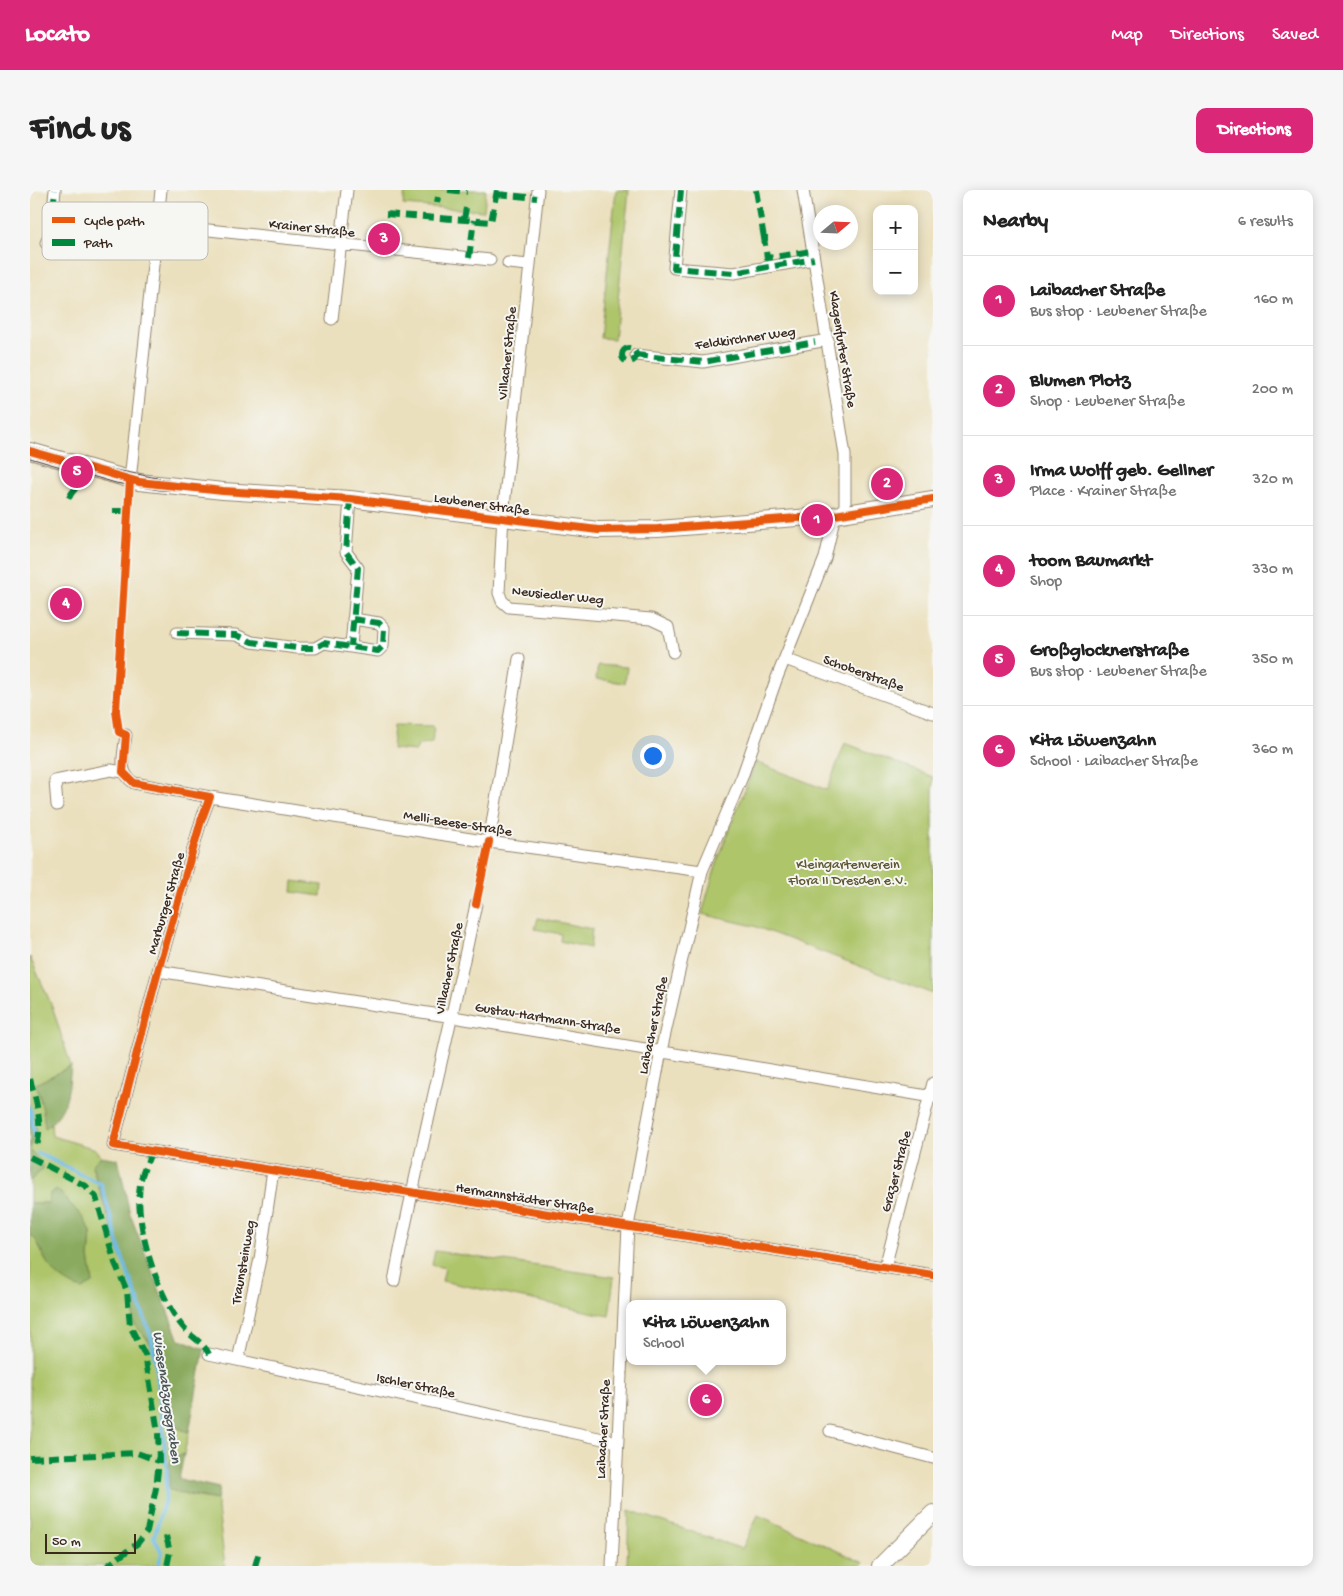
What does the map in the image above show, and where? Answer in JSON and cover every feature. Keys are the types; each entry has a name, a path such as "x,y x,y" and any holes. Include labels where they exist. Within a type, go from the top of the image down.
{"street":[{"path":"332,319 346,190"},
{"name":"Villacher Straße","path":"504,518 538,190"},
{"path":"681,190 674,268 734,273 814,259"},
{"name":"Klagenfurter Straße","path":"802,190 828,340 845,454 840,515"},
{"name":"Krainer Straße","path":"208,230 490,260"},
{"path":"130,480 153,260"},
{"path":"508,263 529,265"},
{"name":"Feldkirchner Weg","path":"636,355 703,362 828,340"},
{"name":"Leubener Straße","path":"30,451 130,480 223,491 350,499 598,530 658,530 840,515 933,499"},
{"path":"350,499 346,552 358,568 350,646"},
{"name":"Laibacher Straße","path":"612,1566 628,1226 661,1051 702,871 742,777 840,515"},
{"name":"Neusiedler Weg","path":"504,518 499,593 502,601 509,607 651,618 668,627 674,652"},
{"path":"177,633 236,635 252,642 297,648 315,648 324,643 378,651 383,646 384,628 379,623 353,619"},
{"path":"489,842 518,659"},
{"name":"Schoberstraße","path":"785,659 933,713"},
{"path":"123,772 126,735"},
{"path":"57,805 54,776 111,770 123,772 134,784 210,797"},
{"name":"Melli-Beese-Straße","path":"210,797 489,842 702,871"},
{"name":"Marburger Straße","path":"113,1145 158,970 210,797"},
{"name":"Villacher Straße","path":"394,1281 411,1192 453,1016 476,904"},
{"name":"Gustav-Hartmann-Straße","path":"158,970 453,1016 932,1096"},
{"name":"Grazer Straße","path":"885,1267 932,1096 933,1083"},
{"name":"Hermannstädter Straße","path":"113,1145 933,1275"},
{"name":"Traunsteinweg","path":"238,1360 260,1259 272,1170"},
{"name":"Ischler Straße","path":"209,1354 617,1442"},
{"path":"830,1431 933,1458"},
{"path":"880,1566 933,1513"}],"green space":[{"path":"405,190 486,190 484,211 403,205"},
{"path":"616,190 629,190 614,339 600,338"},
{"path":"598,665 627,667 625,683 596,679"},
{"path":"394,725 434,726 432,743 418,745 416,751 392,749"},
{"name":"Kleingartenverein Flora II Dresden e.V.","path":"845,743 933,777 933,994 754,926 702,914 720,856 756,762 827,790"},
{"path":"293,881 322,885 321,896 292,892"},
{"path":"538,918 592,929 590,948 560,941 561,934 535,929"},
{"path":"30,957 52,1006 71,1066 36,1084 43,1110 45,1127 51,1123 52,1136 96,1149 101,1156 92,1166 121,1258 136,1296 133,1322 151,1345 161,1397 170,1420 178,1427 189,1432 184,1454 173,1457 176,1493 217,1500 225,1566 30,1566 30,1235 36,1238 46,1261 93,1283 89,1257 91,1232 49,1203 30,1203 30,1181 40,1160 30,1150"},
{"path":"71,1066 66,1101 53,1122 45,1128 43,1110 36,1084"},
{"path":"30,1117 37,1129 30,1149"},
{"path":"30,1150 40,1160 43,1169 30,1181"},
{"path":"101,1156 118,1159 130,1214 178,1338 204,1349 189,1432 178,1427 170,1420 161,1397 151,1345 133,1322 136,1296 121,1258 92,1165"},
{"path":"58,1190 84,1219 91,1232 89,1257 93,1283 82,1289 71,1285 56,1274 43,1256 37,1242 30,1235 30,1203 49,1203 50,1193"},
{"path":"435,1251 614,1277 609,1316 442,1281 445,1268 432,1265"},
{"path":"184,1454 179,1479 219,1488 217,1500 169,1490 169,1465 173,1457"},
{"path":"629,1510 742,1549 758,1515 864,1563 860,1566 627,1566"}],"waterway":[{"name":"Wiesenabzugsgraben","path":"30,1108 35,1137"},
{"name":"Wiesenabzugsgraben","path":"38,1153 101,1184 122,1257 151,1336 157,1372 167,1470 165,1499 154,1537 162,1553 158,1566"}],"tram line":[{"path":"30,446 106,468 188,484 353,496 599,527 659,526 845,511 933,495"},
{"path":"30,458 116,483 159,490 196,492"}],"marked path":[{"path":"54,202 55,190"},
{"path":"448,190 467,192"},
{"path":"386,214 491,222 497,190"},
{"path":"681,190 674,268 734,273 814,259"},
{"path":"756,190 764,238"},
{"path":"497,194 537,198"},
{"path":"437,203 438,197"},
{"path":"464,219 466,208"},
{"path":"469,258 474,220"},
{"path":"768,238 764,238 767,258 812,251"},
{"path":"636,355 703,362 815,342"},
{"path":"629,348 634,350 636,355 634,360 629,362 624,360 622,355 624,350 629,348"},
{"path":"69,498 71,493 85,478 89,468"},
{"path":"350,499 346,552 358,568 351,646"},
{"path":"113,511 129,511"},
{"path":"177,633 236,635 252,642 297,648 315,648 324,643 378,651 383,646 384,628 379,623 353,619"},
{"path":"30,1079 39,1120 37,1146"},
{"path":"151,1151 141,1179 139,1196 143,1235 156,1277 173,1313 183,1327 204,1346 209,1354"},
{"path":"30,1157 86,1186 96,1197 115,1263 127,1291 130,1326 145,1355 158,1432 159,1461 156,1488 147,1531 138,1543 107,1566"},
{"path":"30,1458 137,1453 159,1461"},
{"path":"166,1536 170,1552 167,1566"},
{"path":"255,1566 259,1552"}],"cycle path":[{"path":"30,451 139,482 223,491 350,499 598,530 658,529 835,515 933,499"},
{"path":"130,480 116,711 119,732 126,735 123,772 134,783 210,797 201,821 158,971 113,1145 933,1275"},
{"path":"476,904 489,842"}],"place":[{"name":"Irma Wolff geb. Gellner","path":"384,239"},
{"name":"Großglocknerstraße","path":"77,472"},
{"name":"Blumen Plotz","path":"887,484"},
{"name":"Laibacher Straße","path":"817,520"},
{"name":"toom Baumarkt","path":"66,604"},
{"name":"Kita Löwenzahn","path":"706,1400"}]}
